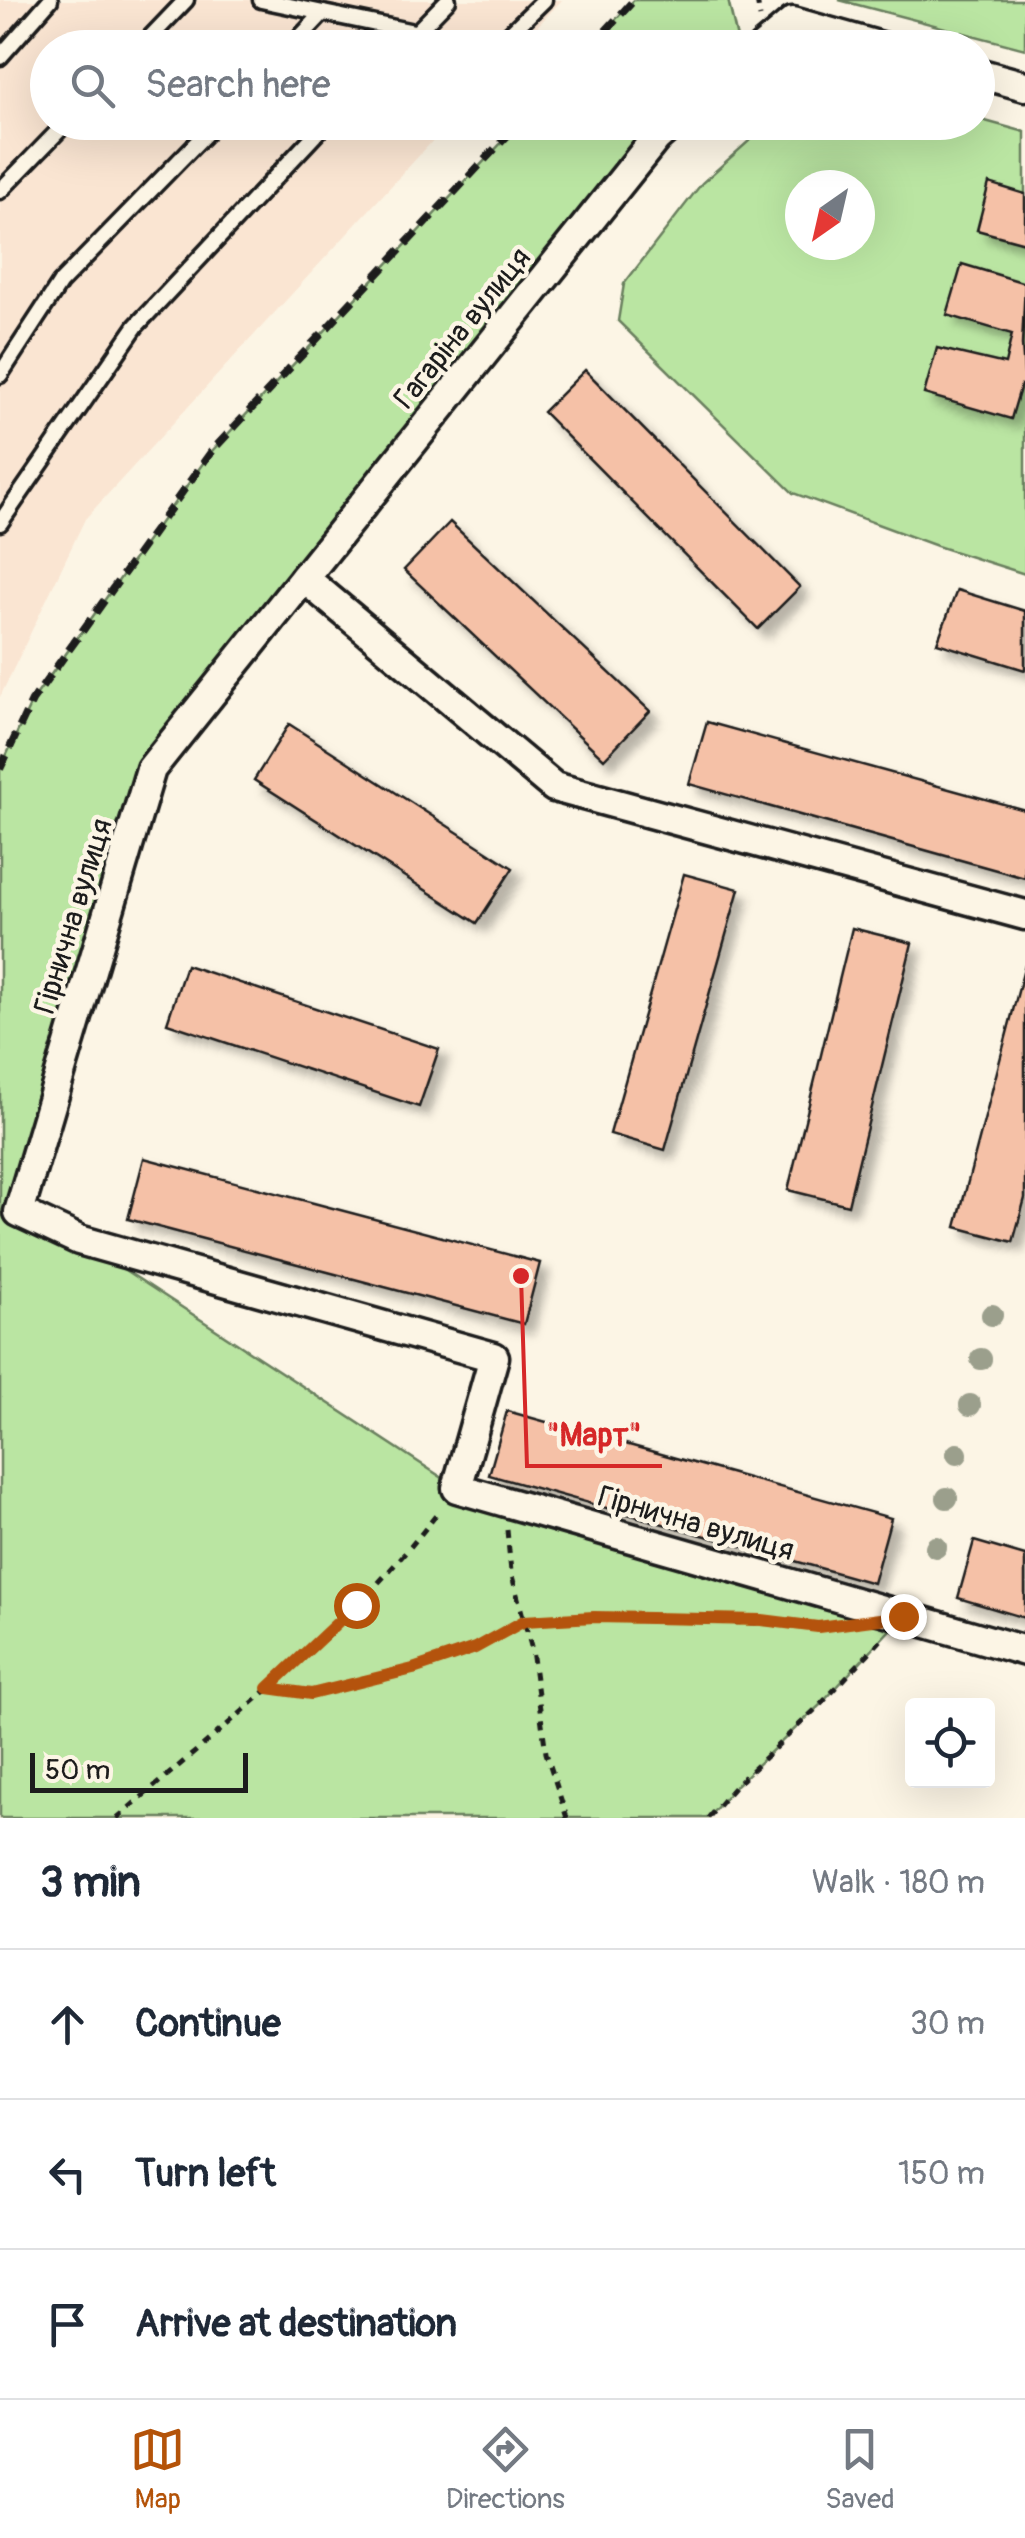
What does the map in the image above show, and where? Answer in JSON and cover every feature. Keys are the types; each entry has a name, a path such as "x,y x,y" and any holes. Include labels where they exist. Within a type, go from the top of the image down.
{"street":[{"path":"783,30 793,22 822,30"},
{"path":"995,78 1025,86"},
{"name":"Гагаріна вулиця","path":"304,578 654,140"},
{"path":"304,578 554,786 1025,915"},
{"name":"Гірнична вулиця","path":"304,578 151,769 19,1212 79,1240 494,1358 458,1488 1025,1651"}],"lane":[{"path":"0,57 50,0"},
{"path":"157,30 186,0"},
{"path":"261,0 407,30"},
{"path":"419,30 448,0"},
{"path":"512,30 544,0"},
{"path":"307,30 323,13"},
{"path":"0,191 50,140"},
{"path":"0,375 60,283 199,140"},
{"path":"0,523 136,326 311,140"}],"path":[{"path":"117,1818 268,1688 414,1544 458,1488"},
{"path":"504,1502 511,1572 532,1650 546,1752 567,1818"},
{"path":"708,1818 903,1616"},
{"path":"268,1688 311,1694 413,1669 475,1648 524,1621 594,1617 835,1625"}],"shaded area":[{"path":"0,0 562,0 534,30 30,30 30,140 433,140 85,519 0,697"}],"green space":[{"path":"634,0 728,0 735,30 606,30"},
{"path":"839,0 1025,0 1025,49 995,41 995,30 953,30"},
{"path":"995,124 1025,132 1025,574 793,493 618,321 624,284 702,183 750,140 995,140"},
{"path":"504,140 660,140 151,769 19,1211 79,1240 458,1488 903,1616 708,1818 0,1818 0,769 32,701 211,452"}],"building":[{"path":"989,183 1025,194 1025,243 977,230"},
{"path":"962,264 1025,283 1025,386 1021,385 1011,419 924,394 937,348 1005,364 1012,334 947,315"},
{"path":"585,370 800,587 758,629 543,412"},
{"path":"450,522 650,711 604,759 404,570"},
{"path":"957,590 1025,611 1025,670 937,643"},
{"path":"707,722 1025,810 1025,878 689,784"},
{"path":"289,724 513,868 477,923 254,780"},
{"path":"684,874 739,889 665,1150 610,1134"},
{"path":"852,928 912,943 848,1205 788,1190"},
{"path":"186,965 439,1049 419,1107 167,1023"},
{"path":"1025,965 1025,1198 1013,1242 956,1227"},
{"path":"144,1158 540,1263 524,1324 128,1219"},
{"path":"507,1411 891,1518 873,1583 489,1475"},
{"path":"974,1541 1025,1556 1025,1618 958,1598"}],"railway":[{"path":"606,30 634,0"},
{"path":"0,769 32,701 211,452 503,140"}],"place":[{"name":"\"Март\"","path":"521,1276"}],"route":[{"path":"356,1605 268,1688 311,1694 413,1669 475,1648 524,1621 594,1617 762,1620 818,1627 903,1616"}]}
